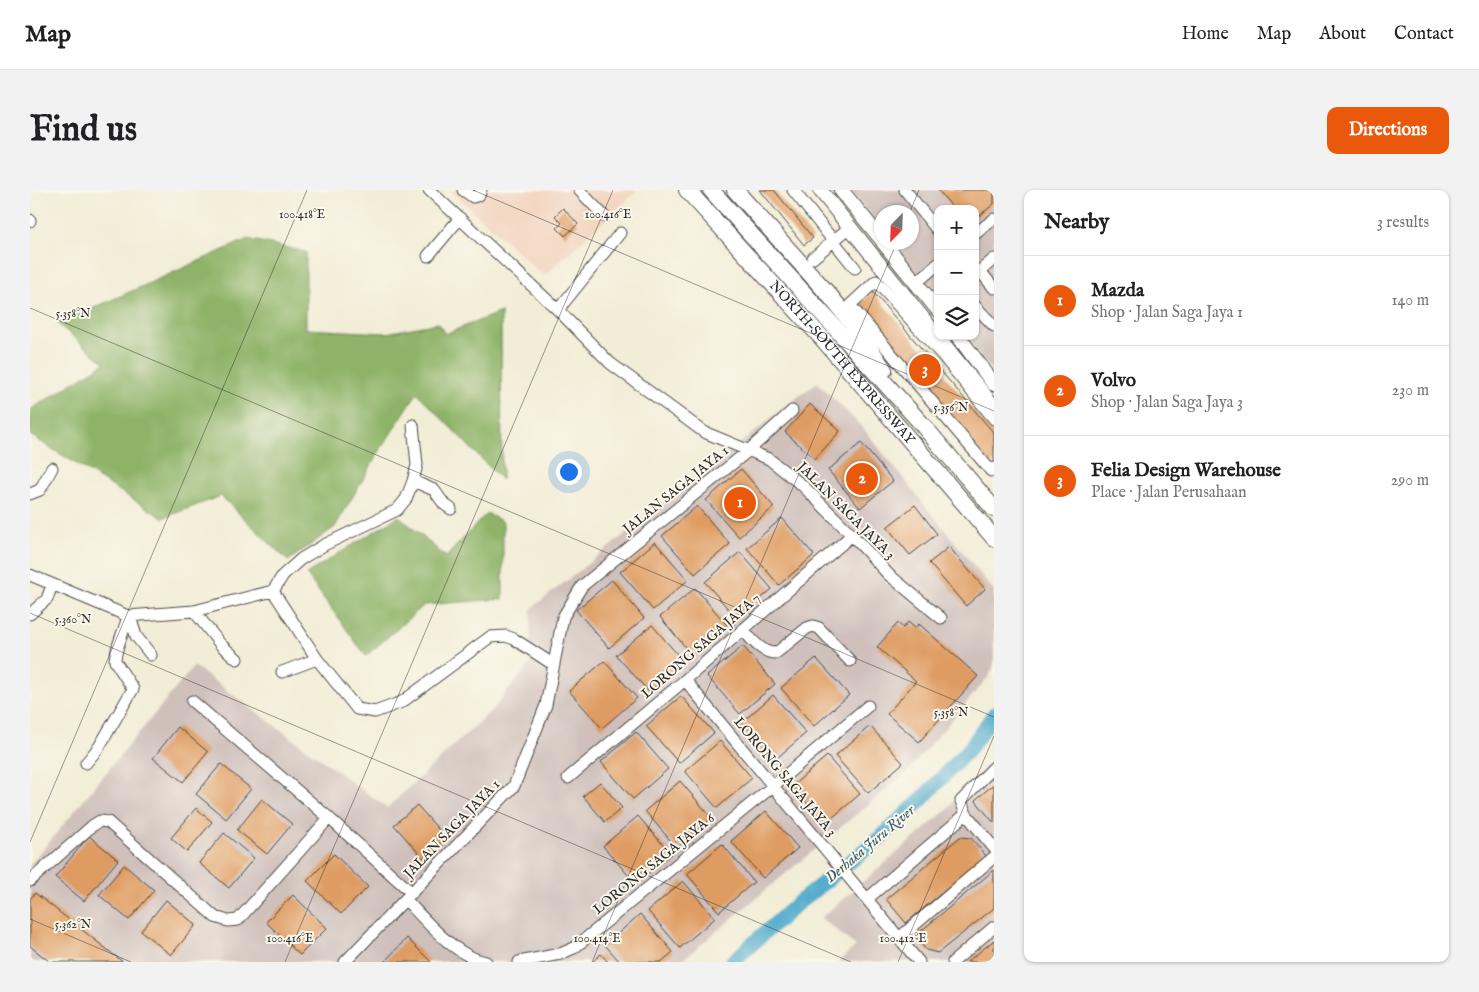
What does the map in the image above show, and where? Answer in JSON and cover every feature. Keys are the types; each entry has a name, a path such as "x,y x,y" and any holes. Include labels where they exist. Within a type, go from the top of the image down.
{"highway":[{"name":"NORTH–SOUTH EXPRESSWAY","path":"687,190 821,337 994,538"},
{"name":"NORTH–SOUTH EXPRESSWAY","path":"711,190 921,423 994,509"},
{"path":"735,190 830,296 859,332 921,423"}],"main road":[{"path":"820,190 946,354 994,407"},
{"path":"841,190 874,231"},
{"path":"889,250 934,305"},
{"path":"961,340 994,384"}],"street":[{"name":"JALAN SAGA JAYA 3","path":"430,190 558,310 610,363 704,432 769,460 803,486 888,574 941,618"},
{"path":"463,190 473,197 479,194 481,190"},
{"path":"579,190 604,216"},
{"path":"793,190 855,268"},
{"path":"905,190 934,226"},
{"path":"428,256 460,218"},
{"path":"979,231 994,219"},
{"path":"813,258 850,227"},
{"path":"558,310 620,233"},
{"path":"979,271 994,259"},
{"path":"916,283 934,270"},
{"path":"979,275 994,288"},
{"path":"994,419 946,354 876,280 850,305 991,471 994,468"},
{"path":"979,310 994,326"},
{"name":"JALAN SAGA JAYA 1","path":"345,962 514,786 546,705 564,617 582,586 748,451 792,412"},
{"path":"30,575 128,616 194,611 273,591 283,575 301,559 397,510 406,500 417,465 412,425"},
{"path":"30,494 40,490 52,468"},
{"path":"413,481 434,490 451,510"},
{"name":"LORONG SAGA JAYA 7","path":"568,778 685,680 852,535"},
{"path":"30,614 47,600 52,584"},
{"path":"273,591 317,659 357,709 375,712 402,702 490,637 506,636 514,639 554,665"},
{"path":"194,611 215,638 237,659"},
{"path":"128,616 136,636 151,655"},
{"path":"86,763 99,747 133,689 115,661 128,616"},
{"path":"743,630 768,652 776,653 807,628 813,626 819,628 850,661"},
{"path":"282,672 317,659"},
{"name":"LORONG SAGA JAYA 3","path":"685,680 919,962"},
{"path":"192,702 329,818 409,897 444,939 463,952 486,962"},
{"name":"LORONG SAGA JAYA 6","path":"519,962 560,954 574,948 868,706"},
{"path":"994,767 961,801 966,814 994,848"},
{"path":"867,899 966,814"},
{"path":"30,881 100,820 108,822 215,917 228,921 238,920 329,818"},
{"path":"899,938 994,857"},
{"path":"953,962 994,927"}],"shaded area":[{"path":"450,190 638,190 544,276"},
{"path":"850,190 994,190 994,374 967,340 979,340 979,205 934,205 934,297 897,250 919,250 919,205 874,205 874,221"},
{"path":"817,382 862,427 994,591 994,665 989,676 907,772 680,962 30,962 30,865 194,666 387,808 493,709 530,664 531,609"},
{"path":"994,759 994,962 838,962 856,946 821,918 949,808 960,792"}],"green space":[{"path":"248,239 306,252 306,329 386,333 438,323 445,334 501,312 502,480 417,393 382,447 335,527 288,561 221,496 163,518 30,435 30,410 105,363 58,324"},
{"path":"487,513 503,522 503,599 424,605 366,656 306,574 399,516 446,557"}],"building":[{"path":"760,190 774,190 813,238 804,245"},
{"path":"938,190 994,190 994,204 979,216 979,205 951,205"},
{"path":"563,208 578,224 565,236 557,228 562,223 555,216"},
{"path":"873,292 994,433 994,462 991,465 856,307"},
{"path":"810,404 840,431 815,459 785,432"},
{"path":"861,443 893,481 860,508 828,470"},
{"path":"741,469 774,507 739,537 706,500"},
{"path":"915,505 937,534 910,555 887,527"},
{"path":"697,506 730,544 695,574 662,536"},
{"path":"782,518 814,555 779,585 747,548"},
{"path":"655,542 688,580 653,610 620,572"},
{"path":"949,547 985,589 966,606 929,563"},
{"path":"740,552 772,589 737,619 705,582"},
{"path":"612,580 644,618 609,648 576,610"},
{"path":"695,588 727,625 692,655 660,617"},
{"path":"908,622 915,628 919,624 978,676 919,742 887,714 916,681 877,647 898,623 903,628"},
{"path":"652,625 684,662 649,692 616,655"},
{"path":"743,646 775,684 740,714 707,676"},
{"path":"816,658 849,695 814,726 781,688"},
{"path":"604,661 637,698 602,728 569,691"},
{"path":"773,695 806,733 771,763 739,725"},
{"path":"681,696 714,733 679,763 646,726"},
{"path":"870,726 903,763 868,793 835,756"},
{"path":"178,727 208,752 183,782 153,758"},
{"path":"636,732 668,769 633,799 601,762"},
{"path":"720,741 752,778 717,808 685,771"},
{"path":"827,756 860,794 825,824 792,786"},
{"path":"221,764 251,789 226,819 196,794"},
{"path":"680,781 712,818 677,848 645,811"},
{"path":"600,782 622,808 605,822 583,796"},
{"path":"994,784 994,823 975,800"},
{"path":"262,799 292,824 267,854 237,830"},
{"path":"417,805 446,838 423,858 394,825"},
{"path":"196,808 212,822 187,852 171,838"},
{"path":"766,811 798,848 763,878 731,841"},
{"path":"638,816 671,854 636,884 603,846"},
{"path":"224,833 254,858 229,888 199,863"},
{"path":"89,836 118,860 84,901 55,877"},
{"path":"960,837 971,838 986,856 906,923 886,899"},
{"path":"722,844 754,882 719,912 687,874"},
{"path":"334,854 368,887 341,914 307,881"},
{"path":"124,865 154,890 129,920 99,895"},
{"path":"994,870 994,908 938,953 926,950 915,936"},
{"path":"683,881 715,918 680,948 648,911"},
{"path":"35,893 123,962 50,962 30,946 30,899"},
{"path":"293,895 327,928 300,955 266,922"},
{"path":"166,900 196,925 171,955 141,931"},
{"path":"640,914 673,952 661,962 620,962 605,945"},
{"path":"407,938 431,962 384,962"},
{"path":"994,940 994,962 967,962"},
{"path":"601,954 608,962 592,962"}],"waterway":[{"name":"Derhaka Juru River","path":"732,962 798,903 880,838 921,800 970,748 994,714"}],"place":[{"name":"Felia Design Warehouse","path":"925,370"},
{"name":"Volvo","path":"862,479"},
{"name":"Mazda","path":"740,503"}]}
